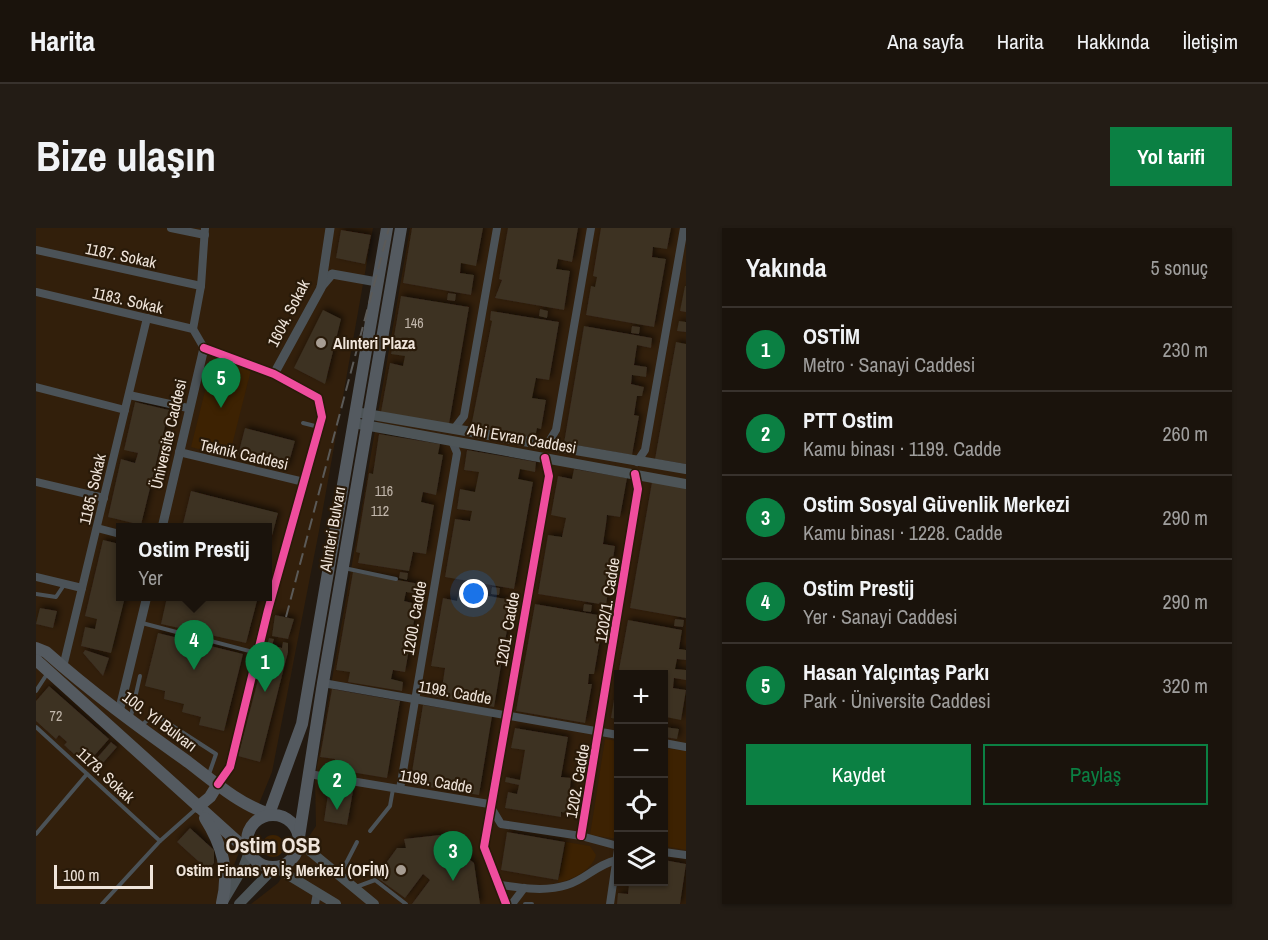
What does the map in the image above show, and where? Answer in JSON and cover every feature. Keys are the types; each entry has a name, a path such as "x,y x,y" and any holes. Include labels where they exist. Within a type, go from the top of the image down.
{"main road":[{"name":"Alınteri Bulvarı","path":"269,814 302,724 387,228"},
{"name":"Alınteri Bulvarı","path":"299,837 342,567 401,228"},
{"name":"Ahi Evran Caddesi","path":"354,418 453,435 468,443 686,484"},
{"name":"Ahi Evran Caddesi","path":"453,435 471,432 686,469"},
{"path":"468,443 471,432"},
{"name":"1201. Cadde","path":"545,458 547,446"},
{"name":"1201. Cadde","path":"560,460 561,448"},
{"name":"1202/1. Cadde","path":"635,474 637,462"},
{"path":"648,477 651,464"},
{"name":"100. Yıl Bulvarı","path":"36,648 46,652 119,712 213,781 257,810 269,814"},
{"path":"36,660 249,852 259,864 275,867 316,898 336,904"},
{"path":"198,807 210,797 213,781"},
{"path":"198,807 223,852 226,871 221,903"},
{"path":"221,903 243,868 249,852 246,837 249,829 259,818 269,814 284,816 291,821 299,837 311,852 374,904"},
{"path":"242,904 275,867 290,860 296,854 299,837"}],"street":[{"path":"171,228 205,232 201,286 193,329 204,348 274,374 318,398 321,407 319,427 304,482 272,581"},
{"name":"1604. Sokak","path":"274,374 321,288 330,228"},
{"path":"468,443 457,453 453,435 464,416 497,228"},
{"name":"1201. Cadde","path":"547,446 556,430 591,228"},
{"name":"1202/1. Cadde","path":"637,462 645,450 684,228"},
{"name":"1187. Sokak","path":"36,250 201,286"},
{"path":"321,288 332,274 377,282"},
{"name":"1183. Sokak","path":"36,292 193,329"},
{"name":"1185. Sokak","path":"63,667 147,318"},
{"name":"Üniversite Caddesi","path":"163,523 188,408 204,348"},
{"path":"36,387 125,410"},
{"path":"129,395 188,408"},
{"path":"464,416 471,432"},
{"name":"1201. Cadde","path":"556,430 561,448"},
{"path":"645,450 651,464"},
{"name":"Teknik Caddesi","path":"179,452 304,482"},
{"name":"1200. Cadde","path":"397,788 416,699 457,453"},
{"name":"1201. Cadde","path":"506,904 501,885 484,847 489,804 549,476 545,458"},
{"name":"1201. Cadde","path":"549,476 560,460"},
{"name":"1202/1. Cadde","path":"599,731 638,489 635,474"},
{"path":"638,489 648,477"},
{"path":"36,482 104,498"},
{"path":"97,528 116,533"},
{"path":"36,577 82,588"},
{"path":"119,712 146,601"},
{"path":"213,781 230,768 268,601"},
{"name":"1198. Cadde","path":"323,683 614,734"},
{"name":"1202. Cadde","path":"581,836 599,731"},
{"path":"668,744 685,747 686,736"},
{"name":"1199. Cadde","path":"309,774 489,804 501,824 581,836 614,846"},
{"path":"668,853 686,855"},
{"path":"501,885 524,888 568,885 603,862 614,860"},
{"path":"610,904 614,879"},
{"path":"512,904 524,888"}],"lane":[{"path":"303,423 319,427"},
{"path":"342,567 396,579"},
{"path":"36,594 56,597 65,584"},
{"path":"141,623 258,653"},
{"path":"36,691 50,671"},
{"path":"135,724 140,676"},
{"path":"135,724 154,714 216,754 213,781"},
{"name":"1178. Sokak","path":"36,727 160,841"},
{"path":"36,834 87,774"},
{"path":"370,831 390,806 397,788"},
{"path":"102,904 160,841 198,807"},
{"path":"340,876 357,842"},
{"path":"354,888 375,880 406,904"},
{"path":"525,904 532,904"}],"shaded area":[{"path":"36,228 373,228 319,531 272,772 218,904 36,904"},
{"path":"410,228 686,228 686,904 251,904 278,883 316,826 315,778"},
{"path":"221,358 251,370 229,457 191,447 213,359"},
{"path":"605,739 614,740 614,838 590,835"},
{"path":"668,749 686,751 686,850 668,847"},
{"path":"269,835 277,835 284,842 284,850 277,857 269,857 262,850 262,842"},
{"path":"566,842 590,846 596,855 591,865 581,873 558,882"}],"building":[{"path":"412,228 483,228 476,266 461,263 460,273 474,275 471,295 403,283"},
{"path":"508,228 578,228 572,262 558,259 556,269 570,271 564,310 495,298 502,280 499,279"},
{"path":"601,228 671,228 667,249 653,247 652,257 666,259 654,327 586,315 591,286 595,287 597,277 593,276"},
{"path":"341,230 371,235 365,264 336,258"},
{"path":"686,286 686,312 680,311"},
{"path":"448,293 456,294 455,301 447,300"},
{"path":"401,296 469,307 449,424 381,412 390,363 403,366 405,356 391,354"},
{"path":"540,309 548,311 547,318 539,316"},
{"name":"Alınteri Plaza","path":"323,310 341,319 325,384 294,368"},
{"path":"491,311 559,322 549,380 536,378 532,398 546,400 541,429 537,428 535,438 471,427 492,321 490,320"},
{"path":"679,321 686,322 686,332 677,331"},
{"path":"584,326 652,338 651,348 637,345 634,365 647,367 646,377 632,375 631,384 644,387 642,396 637,396 634,415 639,416 632,455 564,443"},
{"path":"632,326 640,327 639,334 631,333"},
{"path":"676,342 686,344 686,464 655,459"},
{"path":"135,402 169,410 141,523 108,517 121,459 135,463 138,453 124,450"},
{"path":"245,428 295,441 287,469 238,455"},
{"path":"379,434 440,444 438,454 443,455 436,495 423,492 421,502 434,505 426,554 413,552 409,571 358,563 360,553 356,552 369,473 373,474"},
{"path":"467,450 536,462 535,472 520,469 518,479 533,482 514,589 445,577 455,519 470,521 472,511 457,509 460,489 475,492 479,472 464,470"},
{"path":"574,469 627,478 620,517 607,515 603,544 615,546 606,605 538,594 548,535 562,537 566,518 551,515 558,476 572,479"},
{"path":"652,482 686,488 686,618 630,608"},
{"path":"191,491 278,513 272,536 272,523 183,523"},
{"path":"103,540 116,543 116,601 124,601 111,653 81,646 85,627 95,629 97,619 85,616"},
{"path":"353,572 420,584 419,594 406,592 404,601 417,604 405,672 393,670 391,679 403,682 402,691 348,682 350,672 336,670"},
{"path":"400,572 408,573 407,580 399,578"},
{"path":"492,587 500,588 499,595 491,594"},
{"path":"459,591 512,600 494,707 426,695 427,685 442,688 445,668 431,666 443,598 457,601"},
{"path":"166,601 257,601 246,643 161,624"},
{"path":"535,604 604,616 594,674 589,674 588,684 592,684 585,723 516,711"},
{"path":"584,604 592,605 591,612 583,611"},
{"path":"40,608 57,611 53,628 36,624"},
{"path":"275,615 294,619 288,639 272,636"},
{"path":"675,619 684,620 683,627 674,626"},
{"path":"628,620 682,630 679,649 686,650 686,660 677,659 675,669 686,670 686,680 674,678 673,688 686,690 681,720 668,717 668,670 619,670"},
{"path":"158,633 243,654 224,731 199,725 201,717 182,712 184,704 164,699 165,691 145,686"},
{"path":"269,638 274,639 272,645 282,648 283,642 288,643 288,652 260,762 238,756"},
{"path":"85,650 109,658 103,676 83,653"},
{"path":"49,686 109,739 86,765 64,745 67,742 59,735 56,739 36,721 36,701"},
{"path":"332,689 400,701 387,778 333,769 335,759 320,757"},
{"path":"614,700 614,718 611,718"},
{"path":"423,705 492,716 479,795 410,784"},
{"path":"668,727 679,729 677,739 668,738"},
{"path":"515,728 568,737 561,777 571,778 570,788 572,789 568,813 561,812 561,817 505,808 508,792 517,794 519,785 505,782 506,777 520,780 525,750 511,748"},
{"path":"111,742 117,747 102,764 96,759"},
{"path":"96,762 101,767 96,773 91,769"},
{"path":"329,787 353,791 347,825 324,821"},
{"path":"190,828 214,850 214,863 208,870 177,842"},
{"path":"507,832 565,842 558,880 501,870"},
{"name":"Ostim Finans ve İş Merkezi (OFİM)","path":"440,835 474,863 480,904 412,904 430,880 423,874 405,898 376,877 397,848 406,848 404,839"},
{"path":"668,861 686,864 680,904 617,904 618,893 628,894 629,886 668,886"}],"railway":[{"path":"286,617 389,228"}],"cycle path":[{"path":"204,348 274,374 318,398 322,417 272,596"},
{"path":"506,904 484,847 549,476 545,458"},
{"path":"581,836 638,489 635,474"},
{"path":"218,784 230,767 271,601"}],"place":[{"name":"Alınteri Plaza","path":"321,343"},
{"name":"Hasan Yalçıntaş Parkı","path":"221,408"},
{"name":"Ostim Prestij","path":"194,670"},
{"name":"OSTİM","path":"265,692"},
{"name":"PTT Ostim","path":"337,810"},
{"name":"Ostim Finans ve İş Merkezi (OFİM)","path":"401,870"},
{"name":"Ostim Sosyal Güvenlik Merkezi","path":"453,881"}],"district":[{"name":"Ostim OSB","path":"273,845"}]}
